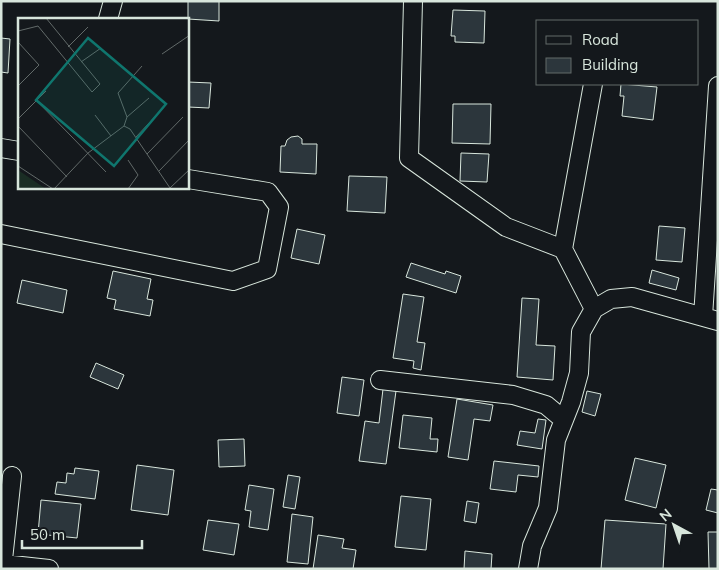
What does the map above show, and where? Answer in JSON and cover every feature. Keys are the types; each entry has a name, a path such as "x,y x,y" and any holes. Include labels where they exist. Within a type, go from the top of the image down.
{"street":[{"path":"108,18 113,1"},
{"path":"414,1 409,158 506,227 563,248"},
{"path":"593,85 563,248 594,309"},
{"path":"528,569 532,546 548,508 556,440 571,402 579,373 581,332 594,309 610,300 632,297 711,319 718,86"},
{"path":"1,148 18,151"},
{"path":"1,234 233,281 267,270 279,207 268,192 189,179"},
{"path":"380,380 513,395 546,404 564,420"},
{"path":"12,476 2,566 49,569"}],"building":[{"path":"188,1 219,1 219,21 188,18"},
{"path":"453,10 485,11 484,43 455,42 455,36 451,36"},
{"path":"1,38 10,39 8,73 1,72"},
{"path":"189,82 211,83 209,108 189,107"},
{"path":"621,85 657,87 653,120 622,116 624,96 620,96"},
{"path":"453,104 491,104 490,144 452,143"},
{"path":"298,136 302,139 302,144 317,144 316,174 280,172 281,146 285,146 287,140 291,137"},
{"path":"461,153 489,154 487,182 460,181"},
{"path":"349,176 387,177 385,213 347,211"},
{"path":"659,226 685,228 682,262 656,260"},
{"path":"297,229 325,235 319,264 291,258"},
{"path":"411,263 445,274 446,271 461,276 456,293 406,277"},
{"path":"652,270 679,278 676,290 649,283"},
{"path":"113,271 151,279 147,299 153,300 150,316 114,309 116,300 107,298"},
{"path":"22,280 67,290 63,313 17,303"},
{"path":"403,294 424,297 417,342 425,343 421,370 413,368 414,361 393,358"},
{"path":"522,298 539,299 536,345 555,346 553,380 517,377"},
{"path":"96,363 124,375 118,389 90,377"},
{"path":"342,377 364,380 359,416 337,413"},
{"path":"383,389 396,391 386,464 359,461 365,421 379,423"},
{"path":"587,391 601,394 595,416 582,412"},
{"path":"457,399 493,405 490,421 474,419 468,460 448,457"},
{"path":"403,415 432,418 430,439 438,439 437,452 399,448"},
{"path":"538,419 546,420 542,449 517,445 520,431 535,433"},
{"path":"244,439 245,466 219,467 218,440"},
{"path":"635,458 666,465 656,508 625,500"},
{"path":"494,461 539,466 538,477 518,475 516,492 490,489"},
{"path":"137,465 174,470 168,515 131,510"},
{"path":"75,468 99,471 95,499 55,494 57,482 66,483 67,473 74,474"},
{"path":"288,475 300,477 295,509 283,507"},
{"path":"249,485 274,489 268,530 249,527 251,511 245,510"},
{"path":"711,489 718,490 718,513 706,510"},
{"path":"401,496 431,499 426,550 395,547"},
{"path":"41,500 81,504 77,538 38,534"},
{"path":"467,501 479,503 476,523 464,521"},
{"path":"292,514 313,517 308,564 287,562"},
{"path":"208,520 239,524 234,555 203,550"},
{"path":"605,520 666,524 663,569 601,569"},
{"path":"708,532 718,532 718,569 709,569"},
{"path":"318,535 344,539 342,548 356,550 353,569 313,569"},
{"path":"465,551 492,554 491,569 464,569"}]}
